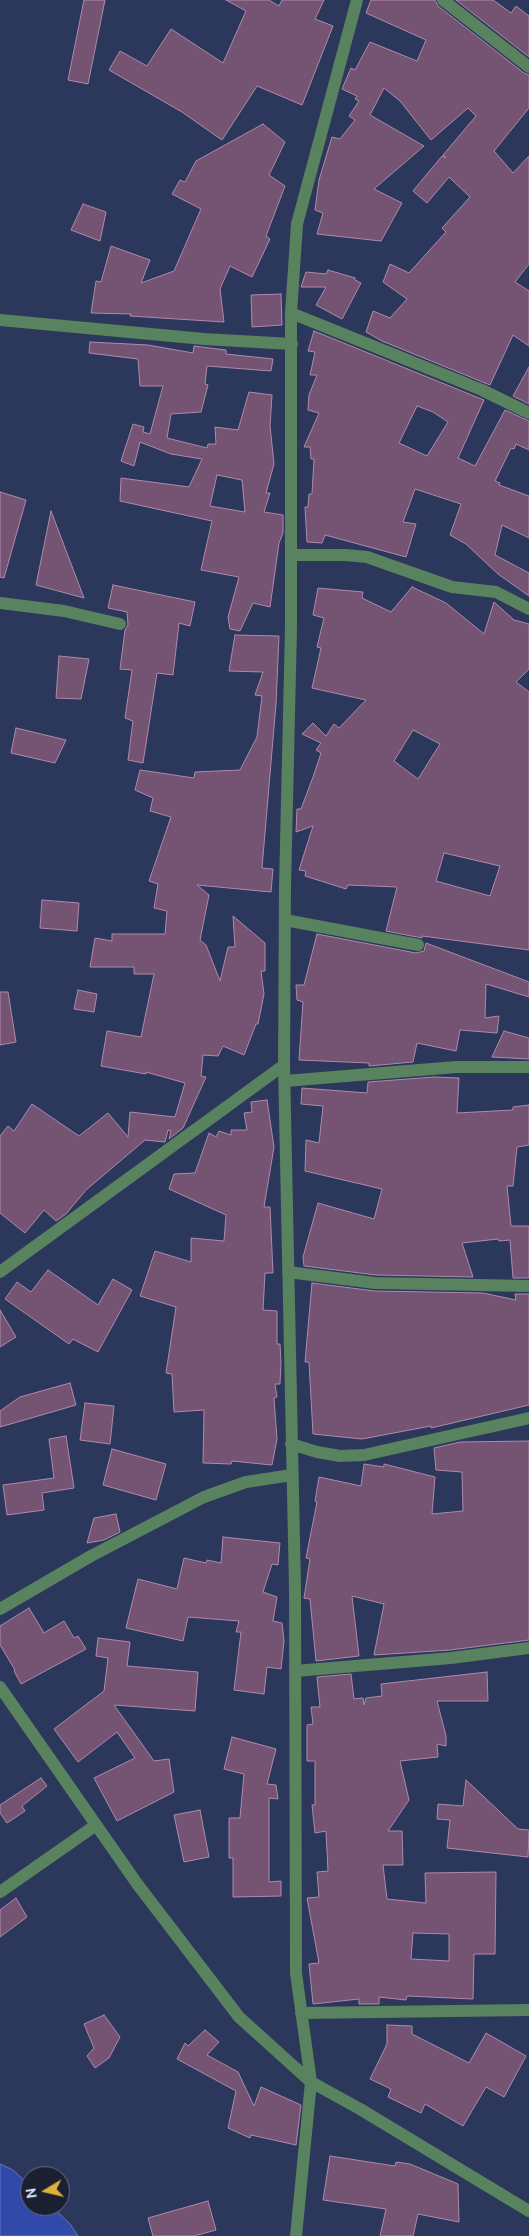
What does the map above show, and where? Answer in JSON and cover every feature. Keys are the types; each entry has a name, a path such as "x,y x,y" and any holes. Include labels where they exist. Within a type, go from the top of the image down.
{"street":[{"path":"296,2236 311,2082 296,1973 295,1671 284,1066 291,555 291,313 297,224 357,0"},
{"path":"443,0 529,66"},
{"path":"291,313 482,390 529,413"},
{"path":"0,320 204,339 292,344"},
{"path":"291,555 367,557 452,587 496,592 529,609"},
{"path":"0,604 64,611 120,624"},
{"path":"285,920 418,945"},
{"path":"0,1272 284,1066"},
{"path":"285,1080 456,1067 529,1067"},
{"path":"288,1272 375,1283 529,1286"},
{"path":"291,1444 317,1452 340,1456 364,1456 529,1418"},
{"path":"0,1609 91,1556 204,1497 246,1482 292,1474"},
{"path":"295,1671 451,1658 529,1648"},
{"path":"0,1687 96,1825 187,1950 239,2017 311,2082 360,2109 529,2211"},
{"path":"0,1892 96,1825"},
{"path":"301,2013 529,2010"}],"water":[{"path":"0,2164 13,2170 20,2177 20,2216 62,2216 78,2236 0,2236"}],"building":[{"path":"84,0 105,0 88,84 68,80"},
{"path":"226,0 269,0 279,6 282,0 324,0 315,19 333,26 302,105 257,86 222,140 182,112 109,70 120,51 147,66 171,29 223,63 246,11"},
{"path":"371,0 435,0 438,6 529,75 529,108 494,151 513,173 529,156 529,264 515,282 529,291 529,346 513,335 490,385 382,341 366,332 373,311 390,318 407,299 383,282 390,264 409,273 446,232 442,228 470,197 449,177 427,203 413,191 442,156 446,158 443,155 476,116 468,108 431,140 400,101 384,88 370,115 424,146 374,189 402,203 381,241 317,234 323,213 315,210 319,180 332,137 340,139 355,120 349,116 359,101 355,99 357,96 342,89 351,68 355,70 370,42 417,61 426,40 366,13"},
{"path":"456,0 493,0 511,13 516,6 529,16 529,57"},
{"path":"263,124 285,142 269,175 285,186 266,236 270,239 252,277 230,266 220,289 224,322 130,316 131,314 91,313 96,281 101,282 111,246 150,260 141,283 174,271 201,209 172,194 180,180 185,182 196,161"},
{"path":"83,204 106,212 100,241 71,230"},
{"path":"328,270 355,278 355,280 361,283 342,319 316,305 326,287 301,287 306,272 326,274"},
{"path":"281,294 282,325 252,327 251,295"},
{"path":"314,331 484,400 458,458 475,466 505,410 529,421 529,450 516,444 514,449 511,448 495,481 500,483 499,485 529,496 529,538 502,525 495,555 529,573 529,596 498,574 466,544 450,535 461,504 415,489 403,522 416,524 406,557 325,535 322,543 307,542 305,507 308,507 309,494 312,494 314,459 311,459 310,447 304,447 319,413 308,410 309,395 317,375 310,375 315,352 308,351","holes":["417,406 433,412 448,422 427,456 399,443"]},
{"path":"90,342 148,345 193,353 194,346 226,350 226,354 273,359 271,371 207,366 205,384 208,385 201,412 171,414 167,438 207,448 208,444 216,444 215,427 238,430 249,392 272,395 270,426 274,464 266,493 270,493 264,512 283,515 283,533 279,543 270,607 253,603 240,631 230,629 228,617 239,577 201,570 212,521 120,501 121,478 189,487 202,459 171,454 140,442 134,466 121,461 133,424 144,427 143,432 150,434 163,386 140,386 138,359 89,353","holes":["217,475 242,480 245,512 210,506"]},
{"path":"529,367 529,404 513,396"},
{"path":"0,492 26,500 4,578 0,577"},
{"path":"51,511 84,598 36,585"},
{"path":"113,585 195,602 190,626 179,623 173,675 157,673 143,763 128,760 133,721 125,718 132,670 120,669 125,630 128,625 127,612 108,608"},
{"path":"412,587 446,603 484,634 494,602 514,620 529,624 529,669 516,682 529,692 529,950 422,936 422,938 386,931 397,887 348,885 346,889 305,876 306,871 299,870 313,826 296,832 297,809 301,809 321,753 316,750 321,743 302,734 313,723 326,736 334,724 339,728 366,700 312,688 321,648 317,647 324,618 313,615 318,588 363,592 362,598 391,612","holes":["413,730 440,744 418,779 394,761","444,853 500,866 490,896 436,881"]},
{"path":"235,635 279,636 276,704 262,868 273,869 271,892 197,885 209,895 200,940 206,945 220,981 228,947 235,947 233,916 265,943 265,971 261,971 264,994 258,1024 256,1024 244,1055 223,1046 218,1056 203,1055 201,1076 206,1077 183,1128 169,1139 171,1131 168,1130 165,1142 145,1140 86,1190 66,1214 56,1221 44,1210 25,1233 0,1213 0,1136 8,1126 14,1131 32,1104 79,1136 108,1113 128,1137 130,1112 175,1117 185,1083 146,1072 146,1074 101,1066 107,1031 141,1037 154,974 134,974 134,967 90,967 95,938 112,941 112,934 165,934 167,911 154,908 158,884 149,881 171,817 150,811 153,798 135,790 140,770 194,778 195,772 240,770 257,737 262,696 255,695 263,672 229,671"},
{"path":"59,656 89,659 81,699 56,698"},
{"path":"16,728 66,740 55,763 11,753"},
{"path":"42,900 79,903 77,931 40,928"},
{"path":"317,934 416,953 424,951 426,943 529,982 529,997 486,984 485,1018 499,1016 497,1033 460,1030 456,1051 417,1043 413,1062 369,1066 369,1063 299,1060 303,1002 297,1000 296,985 304,985"},
{"path":"78,990 97,994 94,1012 74,1009"},
{"path":"0,992 8,992 16,1042 0,1045"},
{"path":"504,1031 529,1038 529,1059 492,1057"},
{"path":"434,1077 459,1078 457,1113 513,1110 513,1107 529,1105 529,1145 517,1147 513,1186 507,1186 511,1226 529,1226 529,1278 513,1278 510,1240 499,1241 498,1239 462,1243 473,1277 376,1275 304,1266 303,1257 318,1203 374,1219 382,1189 305,1171 306,1140 319,1143 323,1106 301,1104 302,1088 367,1093 368,1082"},
{"path":"267,1100 274,1147 264,1207 270,1207 273,1273 265,1273 263,1310 277,1311 277,1344 280,1344 281,1362 280,1384 275,1384 277,1397 274,1398 277,1439 272,1465 232,1461 231,1464 203,1463 204,1410 174,1412 172,1374 166,1373 176,1307 140,1296 155,1251 191,1262 191,1238 224,1241 226,1215 169,1189 174,1174 195,1173 209,1133 216,1137 219,1131 231,1135 231,1130 247,1130 244,1113 252,1112 251,1102"},
{"path":"48,1270 98,1305 113,1279 132,1290 98,1352 73,1339 69,1344 5,1299 17,1282 31,1292"},
{"path":"312,1283 375,1291 483,1293 516,1300 515,1294 529,1294 529,1405 431,1428 431,1426 362,1439 313,1434 309,1362 305,1362"},
{"path":"0,1310 16,1337 0,1347"},
{"path":"70,1383 76,1405 0,1427 0,1411 20,1397"},
{"path":"85,1403 114,1406 110,1444 80,1440"},
{"path":"66,1436 74,1488 42,1493 44,1510 7,1515 3,1485 54,1478 49,1439"},
{"path":"529,1441 529,1640 450,1650 374,1655 384,1604 352,1596 359,1656 316,1661 310,1599 304,1598 310,1559 306,1558 317,1502 315,1501 319,1477 361,1486 364,1464 384,1467 384,1464 435,1477 432,1514 463,1511 462,1472 436,1470 434,1448 460,1442"},
{"path":"112,1449 166,1464 156,1500 103,1485"},
{"path":"116,1514 120,1532 104,1540 87,1543 94,1518"},
{"path":"223,1537 280,1543 278,1565 272,1564 263,1592 277,1597 273,1621 282,1623 284,1641 281,1669 267,1667 264,1694 234,1690 241,1632 236,1632 239,1621 188,1617 183,1641 126,1628 138,1579 177,1589 184,1558 206,1563 207,1560 221,1563"},
{"path":"29,1608 44,1633 64,1621 74,1638 78,1636 86,1649 21,1684 0,1645 0,1626"},
{"path":"98,1638 130,1642 127,1666 198,1672 195,1711 114,1705 154,1761 169,1759 174,1792 117,1821 94,1778 135,1758 117,1732 78,1762 54,1729 104,1691 108,1658 96,1656"},
{"path":"487,1672 488,1701 437,1701 446,1736 446,1746 437,1744 438,1757 400,1761 409,1800 388,1831 402,1831 403,1865 383,1865 387,1899 426,1903 425,1873 496,1872 495,1954 474,1954 473,1999 407,1996 406,2000 379,1997 379,2004 359,2004 359,1999 313,2004 309,1964 319,1963 307,1898 319,1897 317,1872 328,1871 326,1831 315,1833 312,1805 315,1805 315,1761 307,1761 307,1725 313,1724 311,1707 320,1707 317,1677 351,1674 354,1699 363,1698 364,1705 366,1698 382,1696 381,1684","holes":["413,1933 449,1934 449,1961 411,1959"]},
{"path":"232,1737 276,1749 267,1784 276,1785 278,1799 269,1798 269,1882 281,1881 281,1896 233,1897 233,1858 229,1858 229,1818 240,1818 244,1774 224,1769"},
{"path":"41,1778 47,1786 22,1806 25,1811 7,1823 0,1813 0,1805"},
{"path":"466,1780 518,1829 529,1830 528,1857 447,1848 450,1820 437,1819 438,1804 463,1806"},
{"path":"200,1810 209,1857 184,1862 174,1815"},
{"path":"16,1898 27,1917 0,1937 0,1910"},
{"path":"104,2015 120,2037 109,2058 95,2068 87,2056 94,2048 84,2024"},
{"path":"387,2025 412,2026 412,2034 469,2063 486,2033 526,2056 504,2097 486,2087 463,2126 425,2104 421,2113 388,2097 391,2089 370,2079 387,2044"},
{"path":"205,2030 219,2042 207,2055 238,2072 254,2106 261,2087 301,2105 296,2145 251,2135 250,2138 228,2128 236,2091 177,2059 185,2043 188,2046"},
{"path":"330,2156 395,2166 396,2162 410,2164 458,2184 459,2222 418,2214 413,2236 380,2236 386,2209 323,2200"},
{"path":"208,2201 216,2230 194,2236 153,2236 148,2218"}]}
